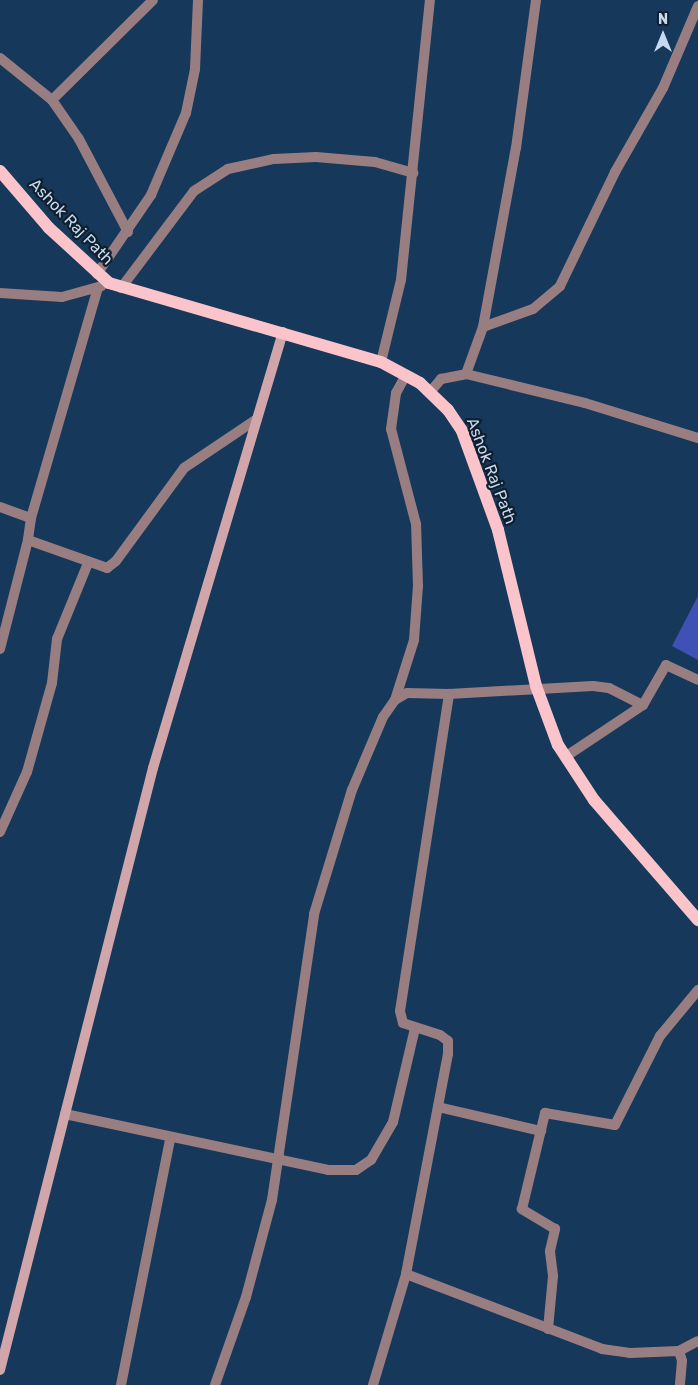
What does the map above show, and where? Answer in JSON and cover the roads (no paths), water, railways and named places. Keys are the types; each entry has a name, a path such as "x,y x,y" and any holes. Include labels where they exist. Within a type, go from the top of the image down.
{"main road":[{"name":"Ashok Raj Path","path":"0,171 49,228 109,287 283,332 381,362 406,375 430,391 462,431 472,456 498,530 536,686 564,757 594,800 698,920"},
{"path":"0,1370 153,768 283,332"}],"street":[{"path":"52,100 153,0"},
{"path":"97,274 128,232 151,195 186,113 195,69 198,0"},
{"path":"381,362 399,294 414,173 430,0"},
{"path":"466,374 483,327 516,148 536,0"},
{"path":"483,327 534,310 560,286 615,172 666,81 698,6"},
{"path":"0,58 52,100 79,139 128,232"},
{"path":"0,649 28,540 31,518 109,287 194,191 228,169 274,159 316,158 374,162 414,173"},
{"path":"0,293 62,297 109,287"},
{"path":"430,391 441,379 466,374 593,405 698,438"},
{"path":"215,1385 255,1266 278,1160 316,907 359,770 395,700 414,640 418,586 416,524 391,428 396,393 406,375"},
{"path":"28,540 88,563 107,568 116,561 184,468 257,419"},
{"path":"0,507 31,518"},
{"path":"0,832 27,772 52,683 57,639 88,563"},
{"path":"564,757 643,705 666,665 698,680"},
{"path":"395,700 407,693 449,694 536,686 609,688 643,705"},
{"path":"373,1385 406,1274 438,1106 448,1041 440,1035 403,1023 400,1011 449,694"},
{"path":"548,1329 553,1276 550,1251 555,1229 522,1208 545,1113 615,1125 660,1036 698,990"},
{"path":"65,1114 170,1139 344,1172 365,1166 393,1122 415,1028"},
{"path":"438,1106 541,1131"},
{"path":"121,1385 170,1139"},
{"path":"406,1274 548,1329 614,1352 679,1351 698,1342"},
{"path":"679,1351 682,1361 680,1385"}]}
